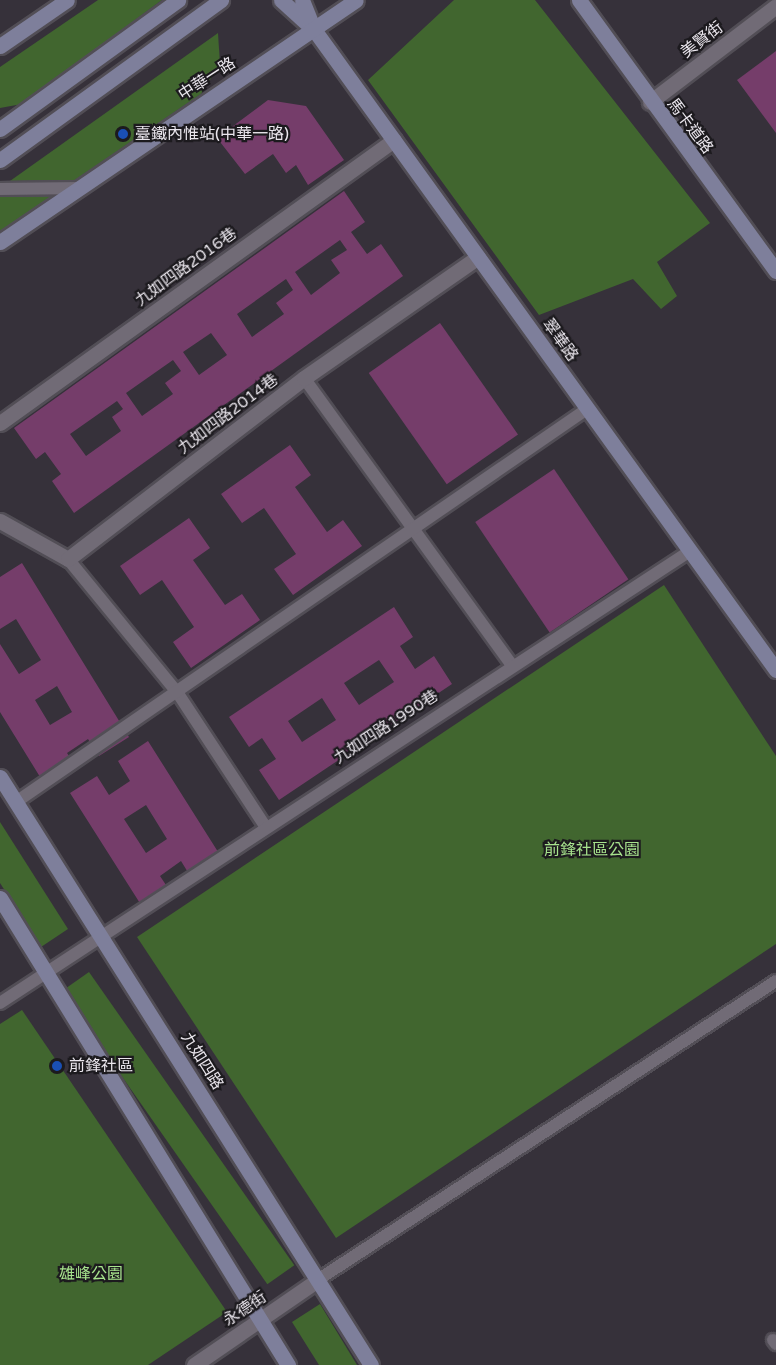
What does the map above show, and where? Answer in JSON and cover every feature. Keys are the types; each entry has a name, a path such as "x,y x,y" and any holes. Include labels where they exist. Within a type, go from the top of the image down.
{"street":[{"path":"0,46 67,0"},
{"path":"0,129 178,0"},
{"path":"0,160 221,0"},
{"name":"翠華路","path":"281,0 315,31 776,670"},
{"name":"翠華路","path":"302,0 315,31"},
{"name":"中華一路","path":"0,242 77,188 315,31 356,0"},
{"name":"馬卡道路","path":"579,0 650,102 776,271"},
{"name":"美賢街","path":"650,102 776,6"},
{"name":"九如四路2016巷","path":"0,423 394,140"},
{"name":"九如四路2014巷","path":"68,559 304,378 478,257"},
{"path":"0,521 68,559"},
{"name":"九如四路","path":"0,777 104,936 316,1281 371,1365"},
{"path":"0,898 288,1365"},
{"name":"永德街","path":"194,1365 316,1281"}],"lane":[{"path":"0,189 77,188"},
{"path":"304,378 512,664"},
{"path":"16,802 177,692 411,526 587,409"},
{"name":"九如四路1990巷","path":"0,1003 512,664 690,551"},
{"path":"68,559 177,692 265,826"},
{"path":"316,1281 776,981"}],"green space":[{"path":"98,0 162,0 22,104 0,108 0,67"},
{"path":"454,0 535,0 710,223 657,262 677,296 661,309 633,279 539,315 368,80"},
{"path":"218,33 220,64 201,94 75,180 10,181"},
{"path":"0,195 53,196 0,234"},
{"name":"前鋒社區公園","path":"664,585 776,756 776,944 336,1238 137,937"},
{"path":"0,822 68,929 41,947 0,883"},
{"path":"89,972 294,1265 267,1284 62,991"},
{"name":"雄峰公園","path":"22,1010 227,1312 148,1365 0,1365 0,1024"},
{"path":"320,1304 357,1365 319,1365 292,1322"}],"building":[{"path":"776,51 776,133 737,80"},
{"path":"268,100 306,106 344,160 308,185 296,165 286,173 273,154 245,174 217,138"},
{"path":"344,191 365,222 351,232 367,254 381,244 403,276 74,513 52,481 61,474 45,452 36,459 14,428","holes":["340,240 347,250 331,260 340,273 311,295 295,272","286,279 293,290 276,303 284,314 252,337 237,314","211,333 227,355 199,375 183,352","173,360 181,371 165,383 173,394 142,416 126,393","117,401 123,409 112,417 121,431 86,456 70,434"]},
{"path":"440,323 518,434 447,484 369,373"},
{"path":"290,445 311,475 295,487 327,532 343,520 362,546 293,595 274,569 296,554 264,508 242,523 221,494"},
{"path":"554,469 628,579 550,632 475,522"},
{"path":"189,518 210,548 193,560 225,605 242,594 260,620 191,668 173,642 194,627 162,580 140,595 120,566"},
{"path":"22,563 129,737 99,756 88,739 67,753 76,766 45,785 0,712 0,644 19,674 41,660 16,619 0,629 0,577","holes":["57,686 72,712 50,725 35,700"]},
{"path":"394,607 413,637 400,646 415,669 434,656 452,684 279,800 259,770 276,759 262,738 249,747 229,717","holes":["379,660 394,682 359,705 344,683","322,698 336,720 302,742 288,721"]},
{"path":"148,741 220,855 189,874 181,861 160,876 170,891 143,908 70,793 97,776 109,795 130,781 118,761","holes":["146,805 167,839 146,853 124,819"]}],"place":[{"name":"臺鐵內惟站(中華一路)","path":"123,134"},
{"name":"前鋒社區","path":"57,1066"}]}
